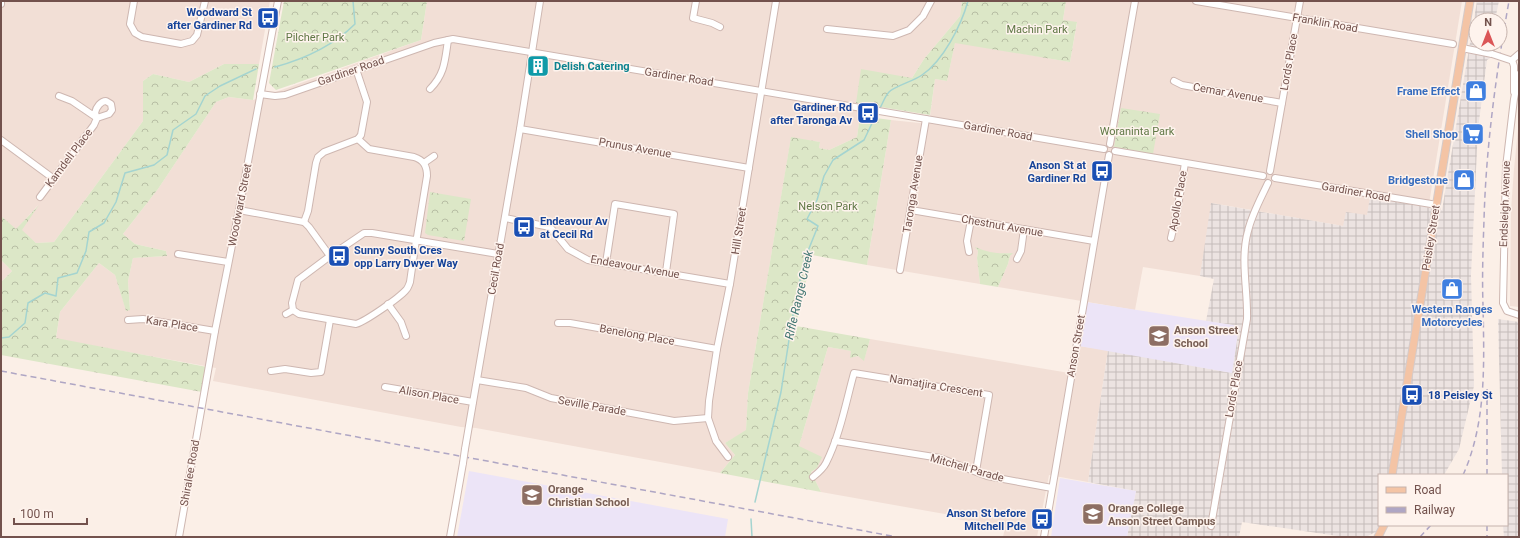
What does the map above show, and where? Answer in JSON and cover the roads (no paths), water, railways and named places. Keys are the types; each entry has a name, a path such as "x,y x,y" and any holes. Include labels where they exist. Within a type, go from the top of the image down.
{"main road":[{"name":"Peisley Street","path":"1392,474 1470,1"},
{"path":"1378,537 1384,526"}],"street":[{"path":"134,1 130,21 131,27 135,33 142,37 181,44 192,41 197,35 204,1"},
{"name":"Woodward Street","path":"202,409 215,331 278,1"},
{"name":"Cecil Road","path":"450,537 520,129 540,1"},
{"path":"696,1 693,18 712,23 720,27"},
{"name":"Hill Street","path":"728,457 716,441 708,418 716,349 730,284 776,1"},
{"path":"827,29 893,36 909,30 923,16 931,1"},
{"path":"1114,151 1113,154 1109,155 1105,153 1104,149 1110,144 1135,1"},
{"name":"Franklin Road","path":"1196,1 1453,44"},
{"name":"Lords Place","path":"1270,171 1300,1"},
{"path":"430,89 438,81 444,69 448,40"},
{"name":"Gardiner Road","path":"260,94 275,96 285,95 434,43 448,40 458,40 1104,149"},
{"path":"1462,48 1492,54 1514,62 1519,54"},
{"name":"Endsleigh Avenue","path":"1514,62 1519,74 1514,100 1506,167 1503,303 1505,308 1510,313 1519,315"},
{"name":"Endsleigh Avenue","path":"1514,62 1517,85"},
{"path":"304,222 308,211 318,157 324,152 358,138 363,131 367,102 356,70"},
{"name":"Cemar Avenue","path":"1174,81 1182,85 1282,103"},
{"name":"Kamdell Place","path":"40,197 94,125 97,118 72,101 59,96"},
{"name":"Taronga Avenue","path":"900,270 926,119"},
{"name":"Prunus Avenue","path":"520,129 749,168"},
{"path":"293,310 300,314 330,320 359,323 404,292 409,285 427,176 426,167 424,162 414,157 369,149 358,138"},
{"path":"1,140 54,179"},
{"path":"1110,144 1114,147 1114,151"},
{"path":"1114,151 1263,176"},
{"name":"Anson Street","path":"1044,537 1109,155"},
{"path":"424,162 434,156"},
{"name":"Apollo Place","path":"1171,238 1176,219 1185,163"},
{"path":"1270,171 1275,174 1275,178 1272,182 1268,183 1265,181 1263,176 1266,172 1270,171"},
{"name":"Gardiner Road","path":"1275,178 1437,205"},
{"name":"Lords Place","path":"1211,526 1246,320 1248,303 1245,258 1247,231 1256,207 1268,183"},
{"path":"606,262 615,204 674,214 666,272"},
{"path":"239,210 304,222 310,227 330,256"},
{"name":"Chestnut Avenue","path":"911,210 1094,241"},
{"name":"Endeavour Avenue","path":"505,218 550,227 563,244 573,253 588,260 730,284"},
{"path":"969,252 967,241 970,220"},
{"path":"1017,259 1021,251 1024,229"},
{"path":"293,310 293,297 298,280 360,235 368,232 498,254"},
{"path":"178,254 228,262"},
{"path":"388,304 401,322 406,336"},
{"path":"286,314 293,310"},
{"name":"Kara Place","path":"128,320 143,319 215,331"},
{"path":"271,371 285,369 311,373 321,372 330,320"},
{"name":"Benelong Place","path":"558,323 570,323 716,349"},
{"path":"813,477 820,472 825,464 835,441 856,365"},
{"name":"Namatjira Crescent","path":"854,373 989,395 976,471"},
{"name":"Seville Parade","path":"477,380 526,388 551,398 674,421 708,418"},
{"name":"Alison Place","path":"385,388 473,402"},
{"name":"Shiralee Road","path":"179,537 202,409"},
{"name":"Mitchell Parade","path":"835,441 940,458 987,476 1052,488"}],"waterway":[{"path":"275,67 308,55 328,45 347,32 355,24 353,1"},
{"name":"Rifle Range Creek","path":"880,108 889,92 922,75 937,61 956,32 968,1"},
{"path":"1,338 9,337 25,323 28,303 45,293 56,296 58,278 77,273 86,251 89,232 104,223 116,202 125,173 154,165 167,155 173,130 196,114 205,96 220,86 256,69"},
{"name":"Rifle Range Creek","path":"755,502 781,392 792,320 804,261 818,226 807,219 817,200 824,176 833,160 864,140 876,115"},
{"name":"Rifle Range Creek","path":"751,519 752,537"}],"railway":[{"path":"1463,474 1471,455 1480,413 1484,348 1483,263 1485,193 1489,138 1509,1"},
{"path":"1,371 897,537"},
{"path":"1487,389 1487,474"},
{"path":"1420,537 1430,526"},
{"path":"1487,526 1487,537"}],"place":[{"name":"Woodward St after Gardiner Rd","path":"268,18"},
{"name":"Delish Catering","path":"538,66"},
{"name":"Frame Effect","path":"1476,91"},
{"name":"Gardiner Rd after Taronga Av","path":"868,113"},
{"name":"Shell Shop","path":"1473,134"},
{"name":"Anson St at Gardiner Rd","path":"1102,171"},
{"name":"Bridgestone","path":"1464,180"},
{"name":"Endeavour Av at Cecil Rd","path":"524,227"},
{"name":"Sunny South Cres opp Larry Dwyer Way","path":"339,256"},
{"name":"Western Ranges Motorcycles","path":"1452,289"},
{"name":"Anson Street School","path":"1159,336"},
{"name":"18 Peisley St","path":"1412,395"},
{"name":"Orange Christian School","path":"532,495"},
{"name":"Orange College Anson Street Campus","path":"1093,514"},
{"name":"Anson St before Mitchell Pde","path":"1042,519"}],"park label":[{"name":"Machin Park","path":"1037,29"},
{"name":"Pilcher Park","path":"315,37"},
{"name":"Woraninta Park","path":"1137,131"},
{"name":"Nelson Park","path":"828,206"}]}
